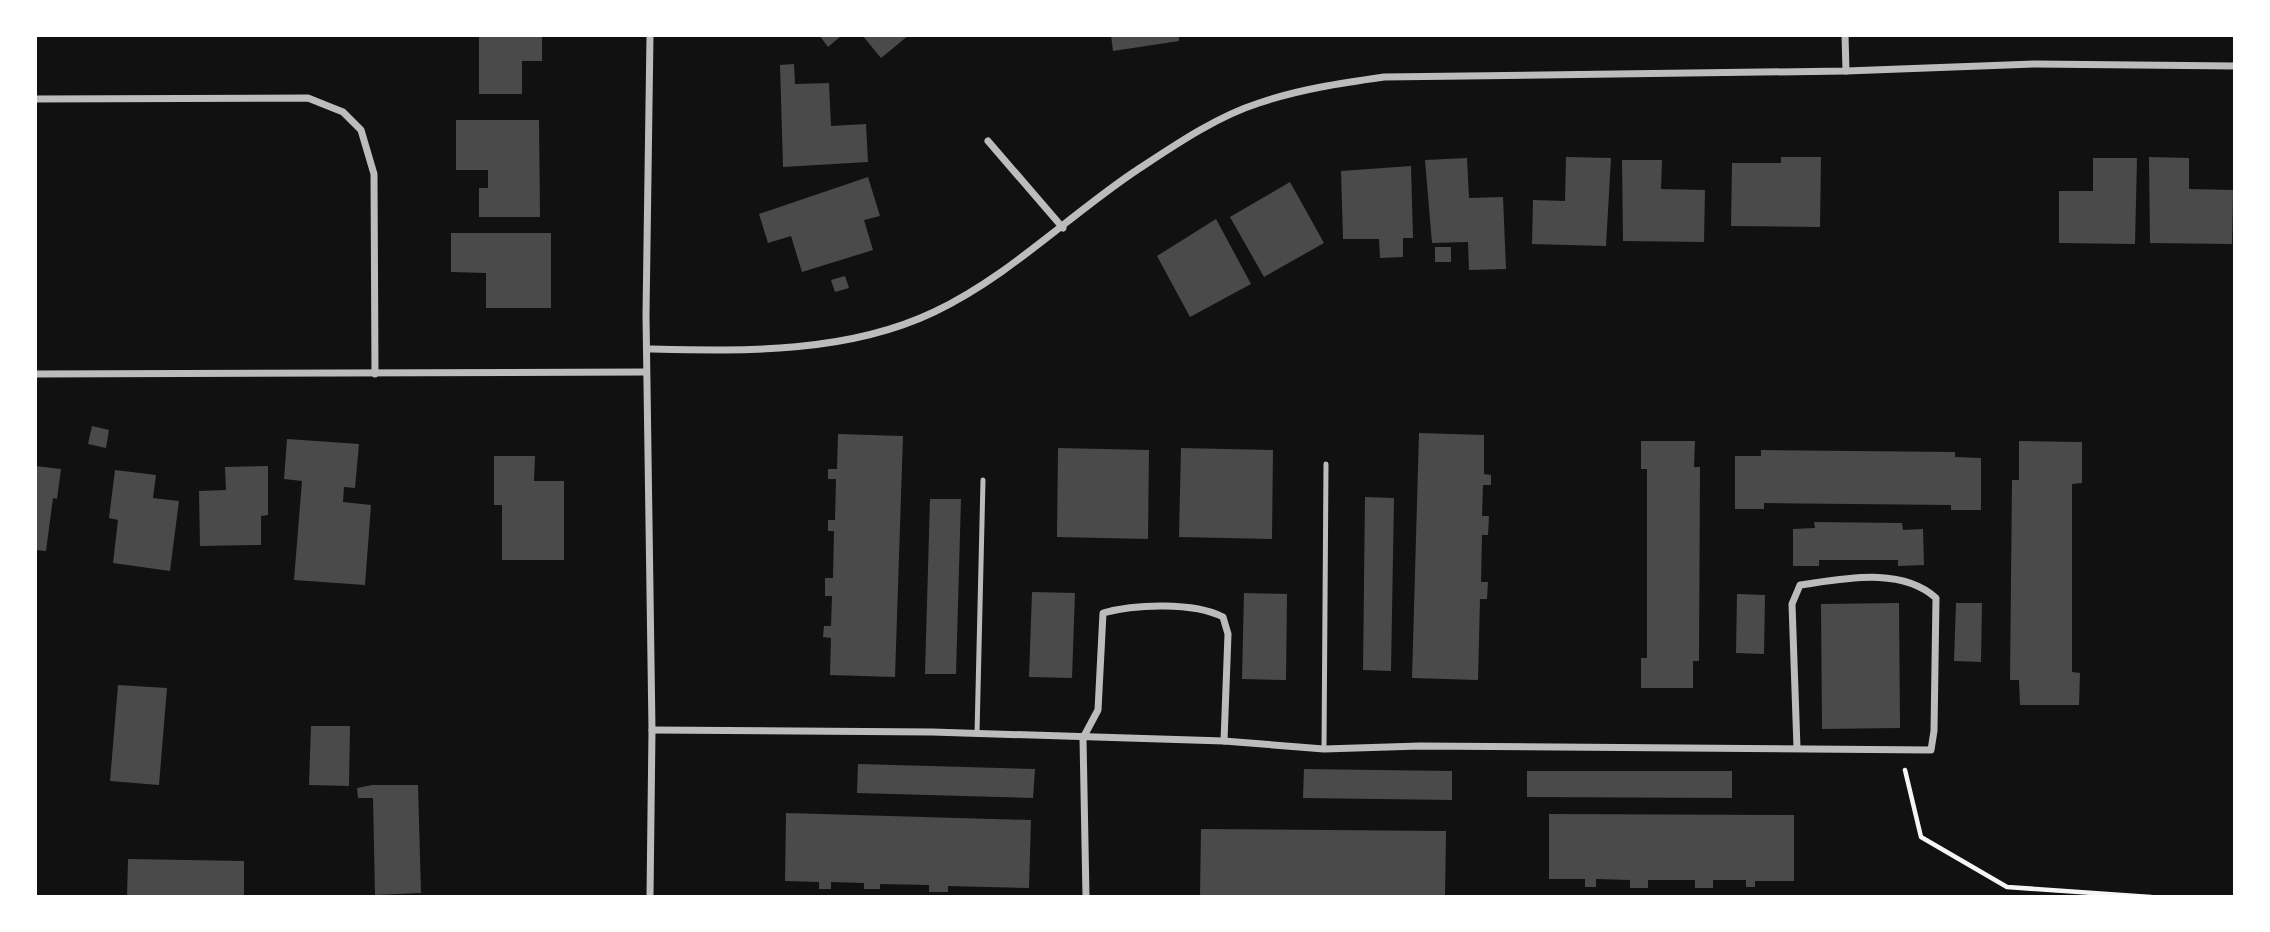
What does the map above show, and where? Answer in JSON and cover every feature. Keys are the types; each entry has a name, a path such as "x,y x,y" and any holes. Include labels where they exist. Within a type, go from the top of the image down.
{"street":[{"path":"650,35 646,372 652,730 650,897"},
{"path":"1845,35 1846,71"},
{"path":"647,349 765,350 887,330 934,313 995,278 1132,173 1192,136 1257,103 1324,85 1384,77 1846,71 2035,64 2235,66"},
{"path":"35,99 308,98 343,112 361,130 374,174 375,374"},
{"path":"988,141 1063,228"},
{"path":"35,374 646,372"},
{"path":"652,730 977,734 1224,741 1324,749 1931,750 1934,731 1936,598 1924,587 1894,578 1838,579 1800,585 1792,604 1797,748"},
{"path":"1086,897 1083,738 1098,710 1103,613 1123,607 1206,608 1223,617 1228,634 1224,741"}],"lane":[{"path":"1324,749 1326,464"},
{"path":"977,734 983,480"}],"path":[{"path":"1900,749 1921,837 2007,887 2151,897"}],"building":[{"path":"479,35 542,35 542,61 522,61 522,94 479,94"},
{"path":"819,35 842,35 828,47"},
{"path":"862,35 909,35 881,58"},
{"path":"1111,35 1179,35 1179,41 1113,51"},
{"path":"794,64 795,84 829,83 831,126 866,124 868,162 783,167 780,65"},
{"path":"456,120 539,120 540,217 479,217 479,188 488,188 488,170 456,170"},
{"path":"1566,157 1611,158 1606,246 1532,244 1533,200 1565,201"},
{"path":"1781,157 1821,157 1820,227 1731,226 1732,163 1781,163"},
{"path":"2149,157 2189,158 2189,189 2233,190 2232,244 2150,243"},
{"path":"1467,158 1469,198 1503,197 1506,269 1469,270 1468,242 1432,243 1425,160"},
{"path":"2093,158 2137,158 2135,244 2059,243 2059,191 2093,191"},
{"path":"1622,160 1662,160 1661,189 1705,190 1704,242 1623,241"},
{"path":"1411,166 1413,238 1403,238 1403,257 1380,258 1379,239 1343,239 1341,171"},
{"path":"868,177 880,216 864,220 873,250 802,272 791,236 768,243 759,214"},
{"path":"1290,182 1324,243 1264,277 1230,217"},
{"path":"1216,219 1251,284 1190,317 1157,256"},
{"path":"451,233 551,233 551,308 486,308 486,273 451,272"},
{"path":"1435,247 1451,247 1451,262 1435,262"},
{"path":"845,276 849,288 835,292 831,280"},
{"path":"92,426 109,430 106,448 88,444"},
{"path":"1419,433 1484,435 1484,474 1491,475 1491,485 1483,485 1482,516 1489,516 1488,535 1482,535 1481,582 1488,582 1487,599 1480,599 1478,680 1412,678"},
{"path":"838,434 903,436 895,677 830,675 831,638 823,637 824,626 831,626 832,596 825,596 825,578 833,578 834,531 828,531 828,520 835,520 836,479 828,479 828,469 837,469"},
{"path":"287,439 359,444 355,488 344,487 343,502 371,505 365,585 294,580 302,481 284,479"},
{"path":"1641,441 1695,441 1694,467 1700,467 1699,661 1693,661 1693,688 1641,688 1641,658 1647,658 1647,469 1641,469"},
{"path":"2019,441 2082,442 2082,483 2072,484 2072,672 2080,673 2079,705 2020,705 2019,680 2010,680 2012,480 2019,480"},
{"path":"1058,448 1149,450 1148,539 1057,537"},
{"path":"1181,448 1273,450 1272,539 1179,537"},
{"path":"1761,450 1955,452 1955,457 1981,458 1981,510 1951,510 1951,505 1764,503 1764,509 1735,509 1735,456 1761,456"},
{"path":"494,456 535,456 534,481 564,481 564,560 502,560 502,505 494,505"},
{"path":"35,466 61,469 57,499 53,498 46,551 35,550"},
{"path":"268,466 268,515 261,516 261,545 200,546 199,491 226,490 225,467"},
{"path":"115,470 156,475 153,498 179,501 170,571 113,563 118,520 109,518"},
{"path":"1365,497 1394,498 1391,671 1363,670"},
{"path":"930,499 961,499 956,674 925,674"},
{"path":"1814,522 1902,523 1903,530 1923,529 1924,565 1898,566 1898,560 1819,560 1819,566 1793,566 1793,529 1815,528"},
{"path":"1032,592 1075,593 1072,678 1029,677"},
{"path":"1244,593 1287,594 1286,680 1242,679"},
{"path":"1737,594 1765,595 1764,654 1736,653"},
{"path":"1899,603 1900,728 1822,729 1821,604"},
{"path":"1956,603 1982,603 1981,662 1954,661"},
{"path":"118,685 167,688 159,785 110,781"},
{"path":"311,726 350,726 349,786 309,785"},
{"path":"858,764 1035,769 1033,798 857,793"},
{"path":"1304,769 1452,771 1452,800 1303,798"},
{"path":"1527,771 1732,771 1732,798 1527,797"},
{"path":"372,785 418,785 421,893 375,895 373,798 358,798 357,788"},
{"path":"786,813 1031,820 1029,888 948,886 948,892 929,892 929,885 880,884 880,889 864,889 864,883 831,882 831,889 819,889 819,882 785,881"},
{"path":"1549,814 1794,815 1794,881 1755,881 1755,887 1746,887 1746,880 1713,880 1713,888 1695,888 1695,880 1648,880 1648,888 1630,888 1630,880 1596,879 1596,887 1585,887 1585,879 1549,879"},
{"path":"1201,829 1446,831 1445,897 1200,897"},
{"path":"128,859 244,861 244,897 127,897"}]}
